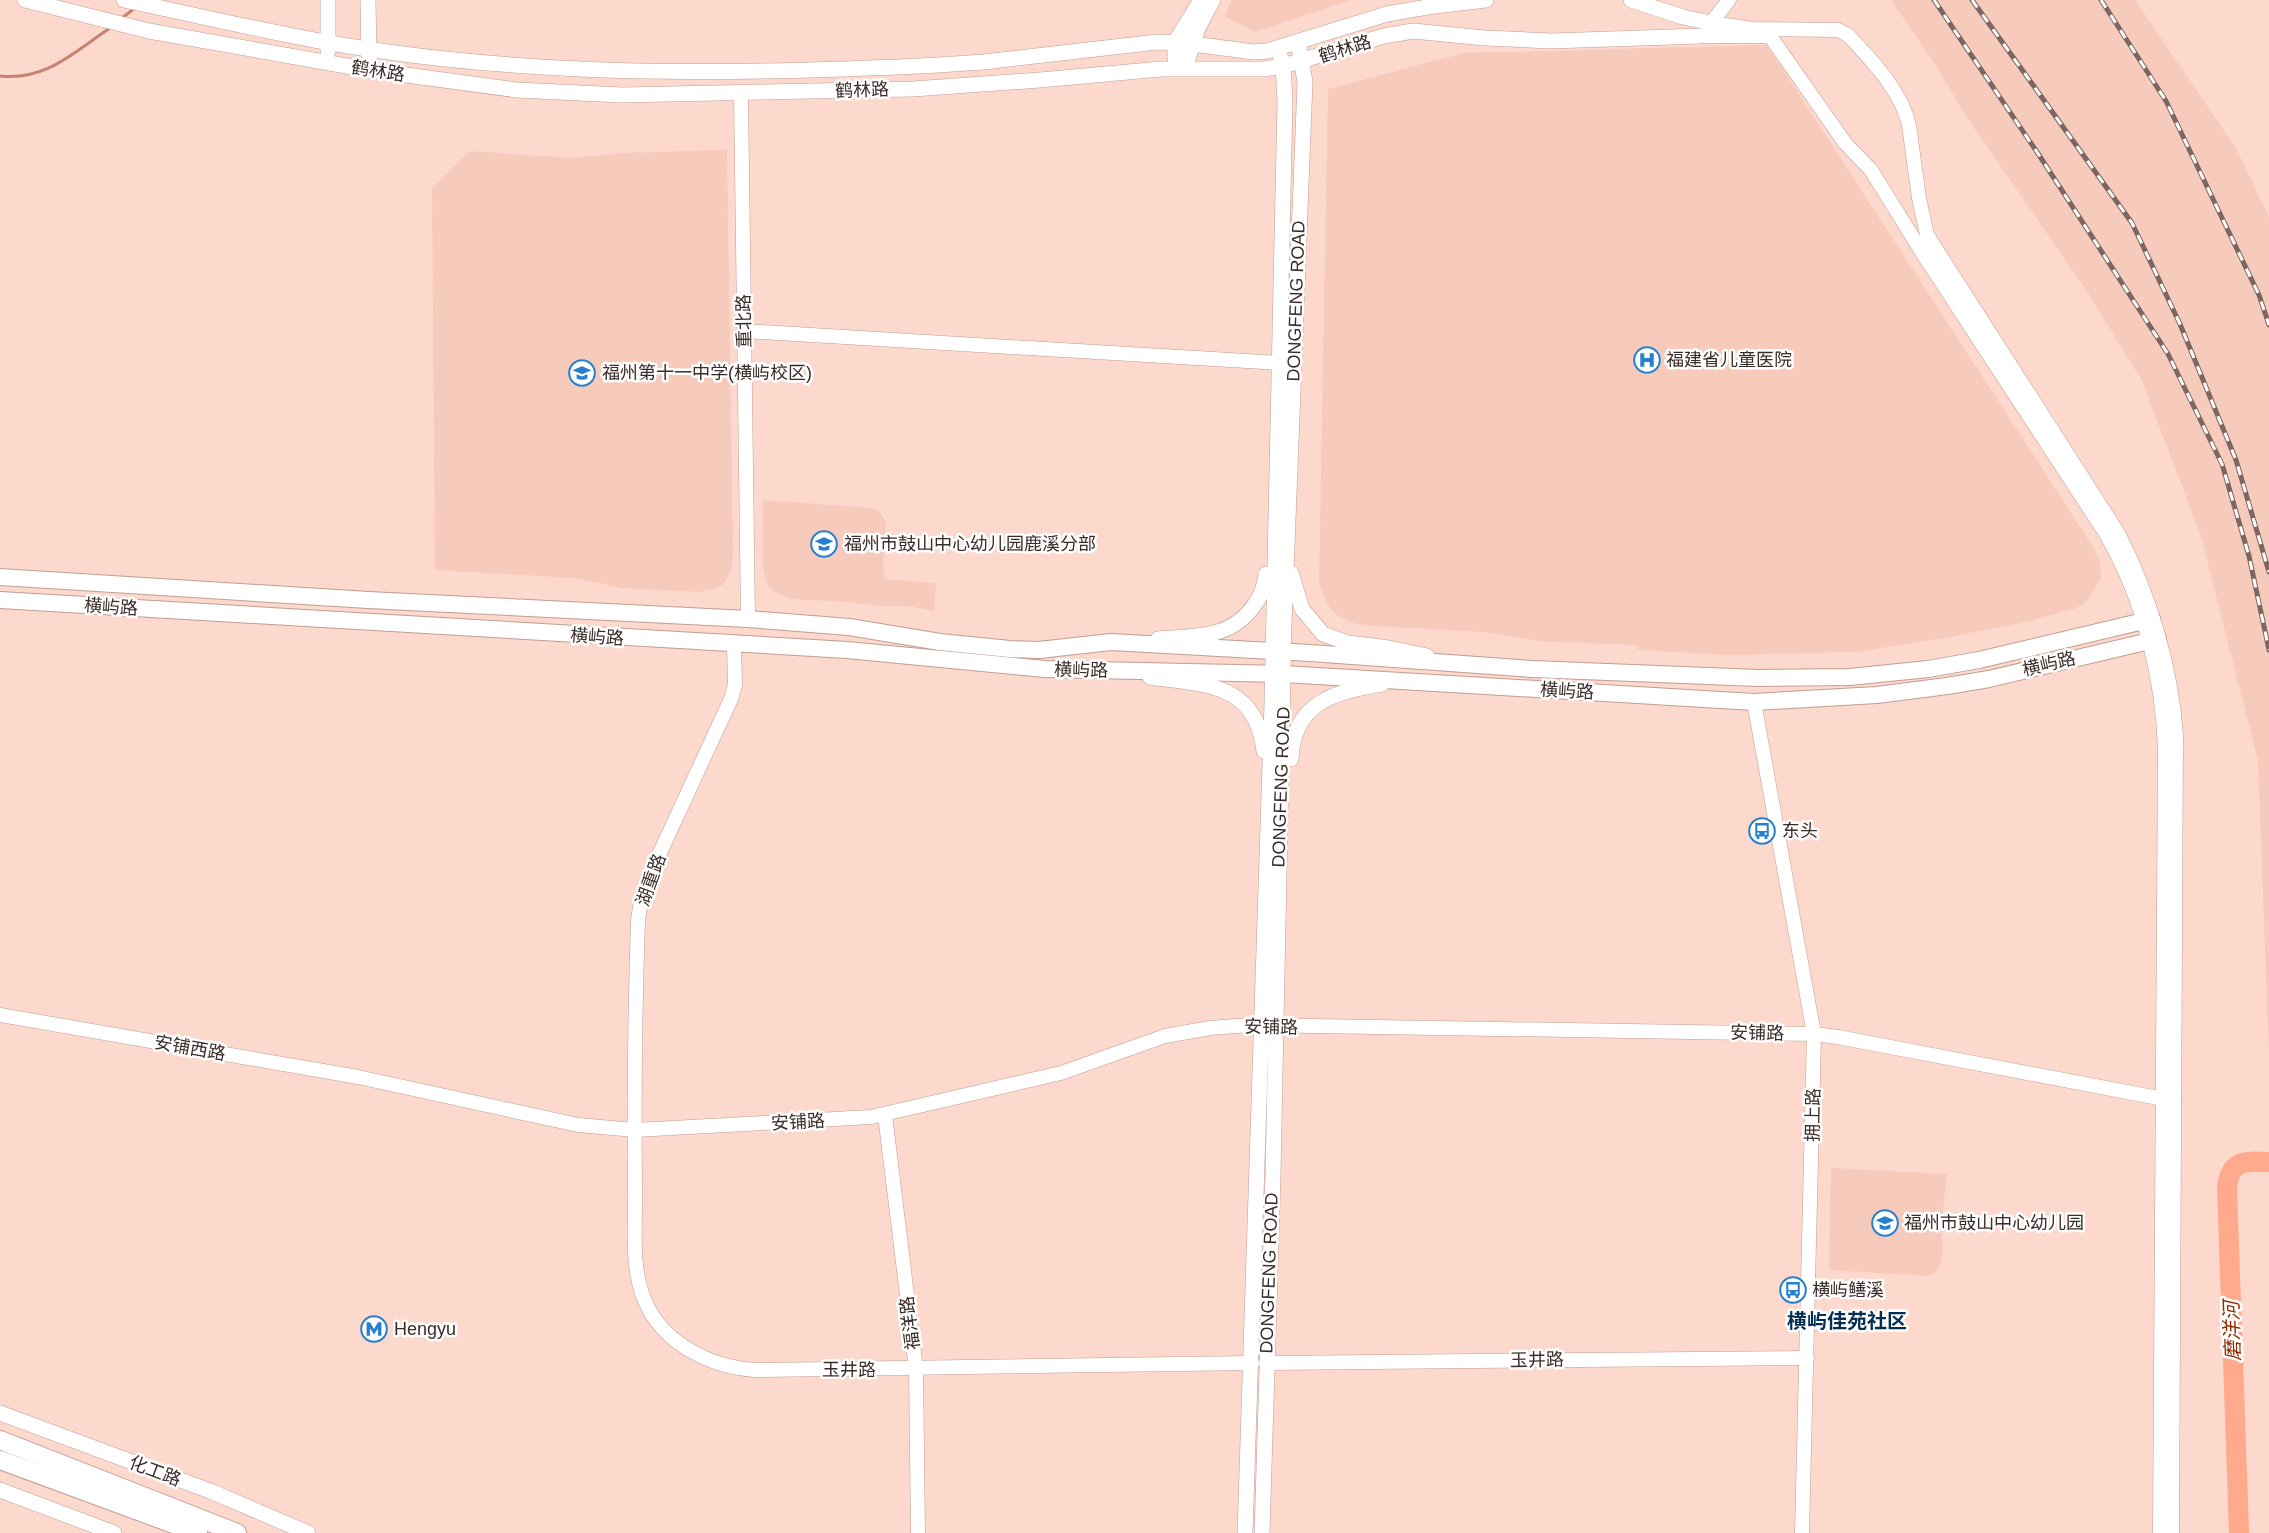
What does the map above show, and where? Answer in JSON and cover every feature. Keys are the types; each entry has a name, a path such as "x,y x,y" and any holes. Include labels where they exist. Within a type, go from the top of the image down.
{"highway":[{"name":"化工路","path":"0,1440 237,1533"},
{"path":"0,1460 198,1533"}],"main road":[{"name":"鹤林路","path":"25,0 149,31 369,70 448,82 551,93 622,95 741,94 944,87 1161,69 1240,70 1283,66 1384,36 1413,31 1551,41 1701,36"},
{"name":"鹤林路","path":"124,0 369,50 560,69 662,72 938,65 1157,42 1175,42 1254,52 1278,48 1387,14 1486,0"},
{"path":"328,0 328,63"},
{"path":"368,0 369,70"},
{"path":"1201,0 1175,42 1175,58 1185,68 1192,44 1213,0"},
{"path":"1631,0 1683,17 1711,23"},
{"name":"DONGFENG ROAD","path":"1278,652 1287,556 1304,102 1303,61 1298,42"},
{"name":"DONGFENG ROAD","path":"1269,1026 1280,835 1276,473 1285,113 1283,66 1278,48"},
{"path":"1111,642 1209,636 1233,627 1244,618 1264,587 1267,523 1276,473"},
{"path":"1287,556 1302,609 1323,634 1357,645 1389,648 1456,663"},
{"name":"横屿路","path":"0,577 849,627 940,642 1000,648 1039,650 1111,642 1532,669 1722,678 1850,677 1957,665 2147,620"},
{"name":"横屿路","path":"0,600 847,650 1045,669 1278,674 1754,702 1877,695 1947,686 1989,679 2153,640"},
{"path":"1112,671 1208,684 1236,696 1250,711 1261,734 1269,796"},
{"name":"DONGFENG ROAD","path":"1245,1533 1273,1187 1269,1026 1269,796 1278,674"},
{"path":"1280,835 1288,818 1293,740 1307,714 1319,703 1341,692 1404,681"},
{"name":"DONGFENG ROAD","path":"1259,1363 1263,1487 1262,1533"},
{"name":"化工路","path":"0,1413 210,1491 308,1533"},
{"path":"1263,1487 1270,1533"},
{"path":"0,1490 114,1533"}],"street":[{"path":"1701,36 1730,0"},
{"path":"1711,23 1753,29 1827,28 1844,32 1894,89 1910,125 1927,234 2112,523 2134,566 2153,640 2164,734 2172,1533"},
{"path":"1701,36 1770,36 1845,143 1871,170 1925,257 2106,534 2147,620"},
{"name":"重北路","path":"741,94 748,620"},
{"path":"744,331 1279,363"},
{"name":"湖重路","path":"635,1130 639,911 651,872 731,699 735,685 734,645"},
{"name":"拥上路","path":"1754,702 1814,1034 1802,1533"},
{"name":"安铺西路","path":"0,1015 380,1081"},
{"name":"安铺路","path":"380,1081 540,1118 595,1128 635,1130 856,1119 885,1115 1061,1073 1165,1036 1210,1028 1269,1026 1814,1034 2168,1100"},
{"path":"2160,1533 2168,1100"},
{"name":"福洋路","path":"885,1115 916,1369 918,1533"},
{"name":"玉井路","path":"635,1130 638,1275 648,1309 660,1326 699,1356 729,1367 755,1370 916,1369 1808,1358"}],"shaded area":[{"path":"1231,0 1351,0 1255,32 1225,17"},
{"path":"1891,0 2135,0 2236,148 2269,217 2269,1055 2258,761 2201,536 2141,379 2088,293 1970,122 1935,64"},
{"name":"福建省儿童医院","path":"1767,45 2092,545 2100,563 2101,577 2087,601 2077,608 2026,622 1856,652 1727,655 1639,650 1636,645 1539,641 1484,632 1372,626 1353,623 1339,617 1329,607 1319,584 1328,89 1464,53"},
{"name":"福州第十一中学(横屿校区)","path":"727,150 733,556 730,574 725,582 718,588 699,592 622,588 574,578 435,570 432,189 470,151 571,158 623,153"},
{"name":"福州市鼓山中心幼儿园鹿溪分部","path":"763,500 873,508 880,512 886,522 883,568 885,579 936,583 934,611 908,606 791,599 776,593 767,584 763,566"},
{"name":"福州市鼓山中心幼儿园","path":"1831,1168 1947,1174 1941,1226 1943,1250 1939,1267 1935,1273 1929,1276 1829,1270"}],"waterway":[{"path":"122,18 136,7"},
{"path":"0,76 32,74 46,69 72,55 110,28"},
{"name":"磨洋河","path":"2239,1533 2227,1188 2231,1172 2235,1167 2246,1162 2269,1162"}],"railway":[{"path":"1934,0 2039,155 2168,354 2222,464 2249,556 2269,650"},
{"path":"1972,0 2132,223 2180,324 2236,460 2269,572"},
{"path":"2101,0 2166,101 2259,295 2269,325"}],"place":[{"name":"福建省儿童医院","path":"1647,360"},
{"name":"福州第十一中学(横屿校区)","path":"582,373"},
{"name":"福州市鼓山中心幼儿园鹿溪分部","path":"824,544"},
{"name":"东头","path":"1762,831"},
{"name":"福州市鼓山中心幼儿园","path":"1885,1223"},
{"name":"横屿鳝溪","path":"1793,1290"},
{"name":"Hengyu","path":"374,1329"}],"district":[{"name":"横屿佳苑社区","path":"1847,1321"}]}
